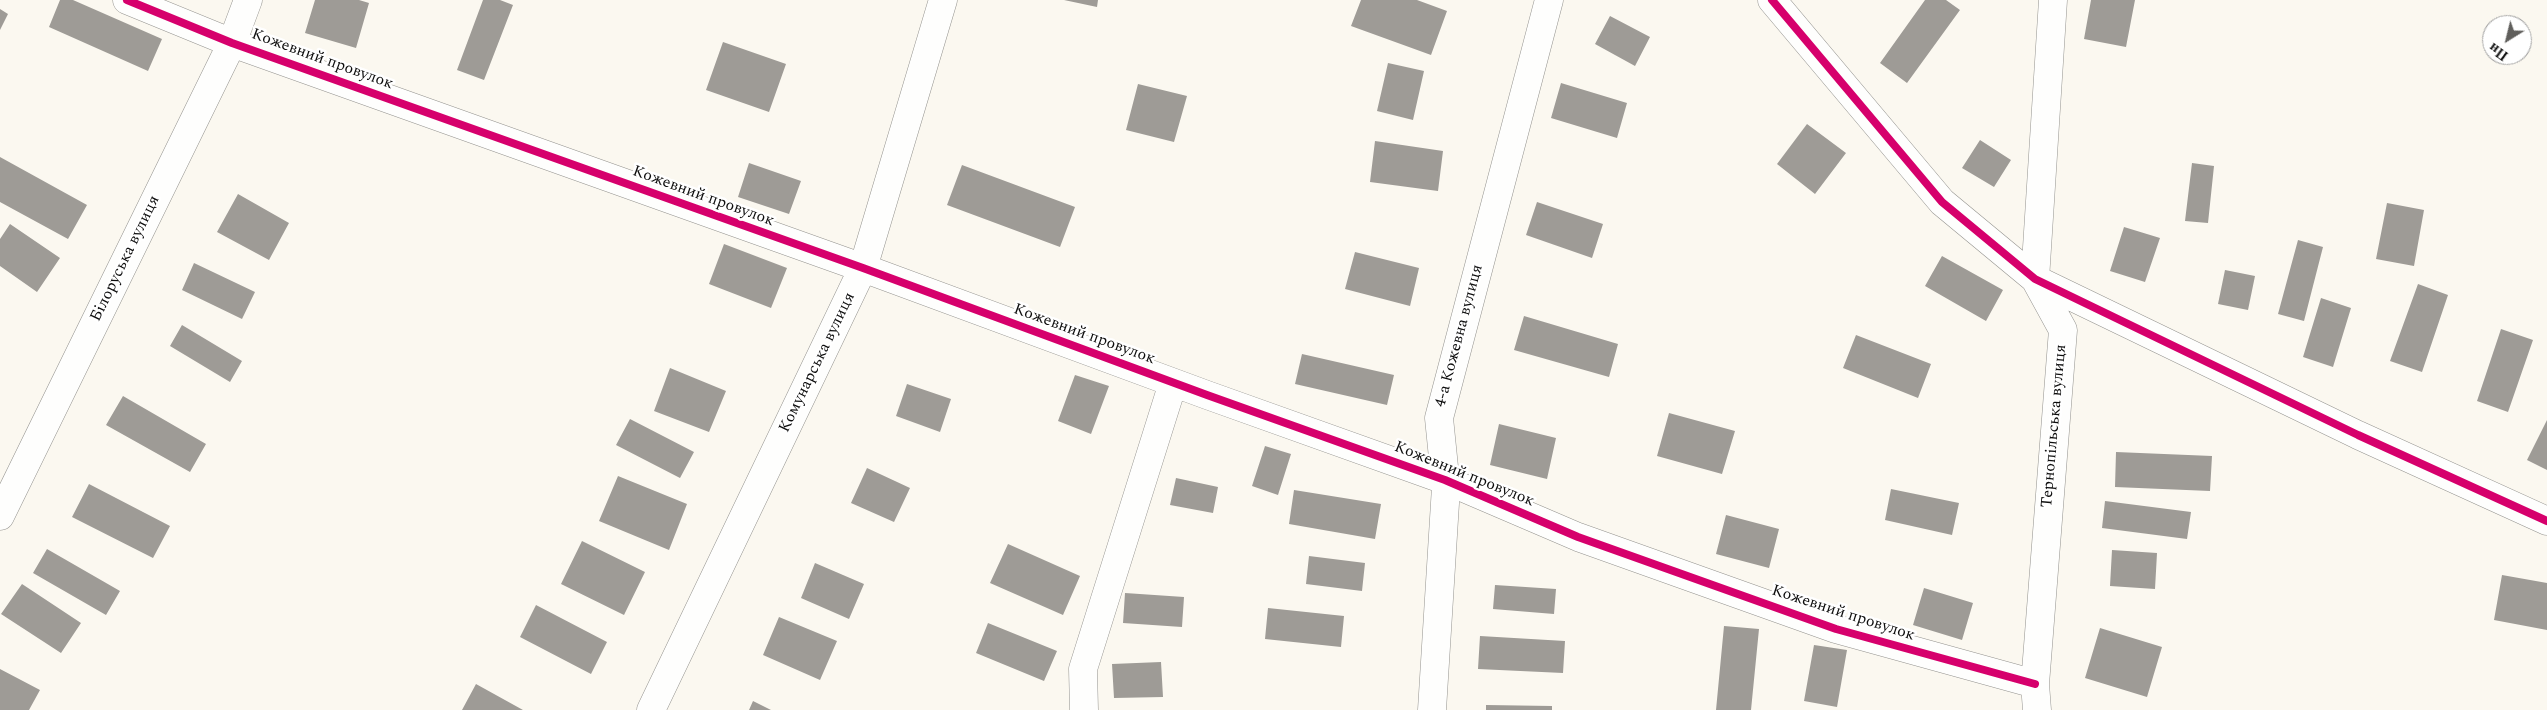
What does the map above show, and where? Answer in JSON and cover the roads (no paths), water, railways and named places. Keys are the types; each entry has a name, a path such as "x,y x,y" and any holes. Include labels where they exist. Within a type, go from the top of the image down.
{"street":[{"name":"Кожевний провулок","path":"128,0 232,43 863,268 1173,383 1445,480 1578,537 1836,629 2036,697"},
{"name":"Білоруська вулиця","path":"0,516 232,43 248,0"},
{"name":"Комунарська вулиця","path":"651,710 863,268 943,0"},
{"name":"4-а Кожевна вулиця","path":"1432,710 1445,480 1439,418 1549,0"},
{"path":"1772,0 1942,202 2035,279 2358,435 2547,520"},
{"path":"2035,279 2053,0"},
{"name":"Тернопільська вулиця","path":"2035,279 2063,330 2036,697"},
{"path":"1084,710 1083,669 1173,383"}]}
